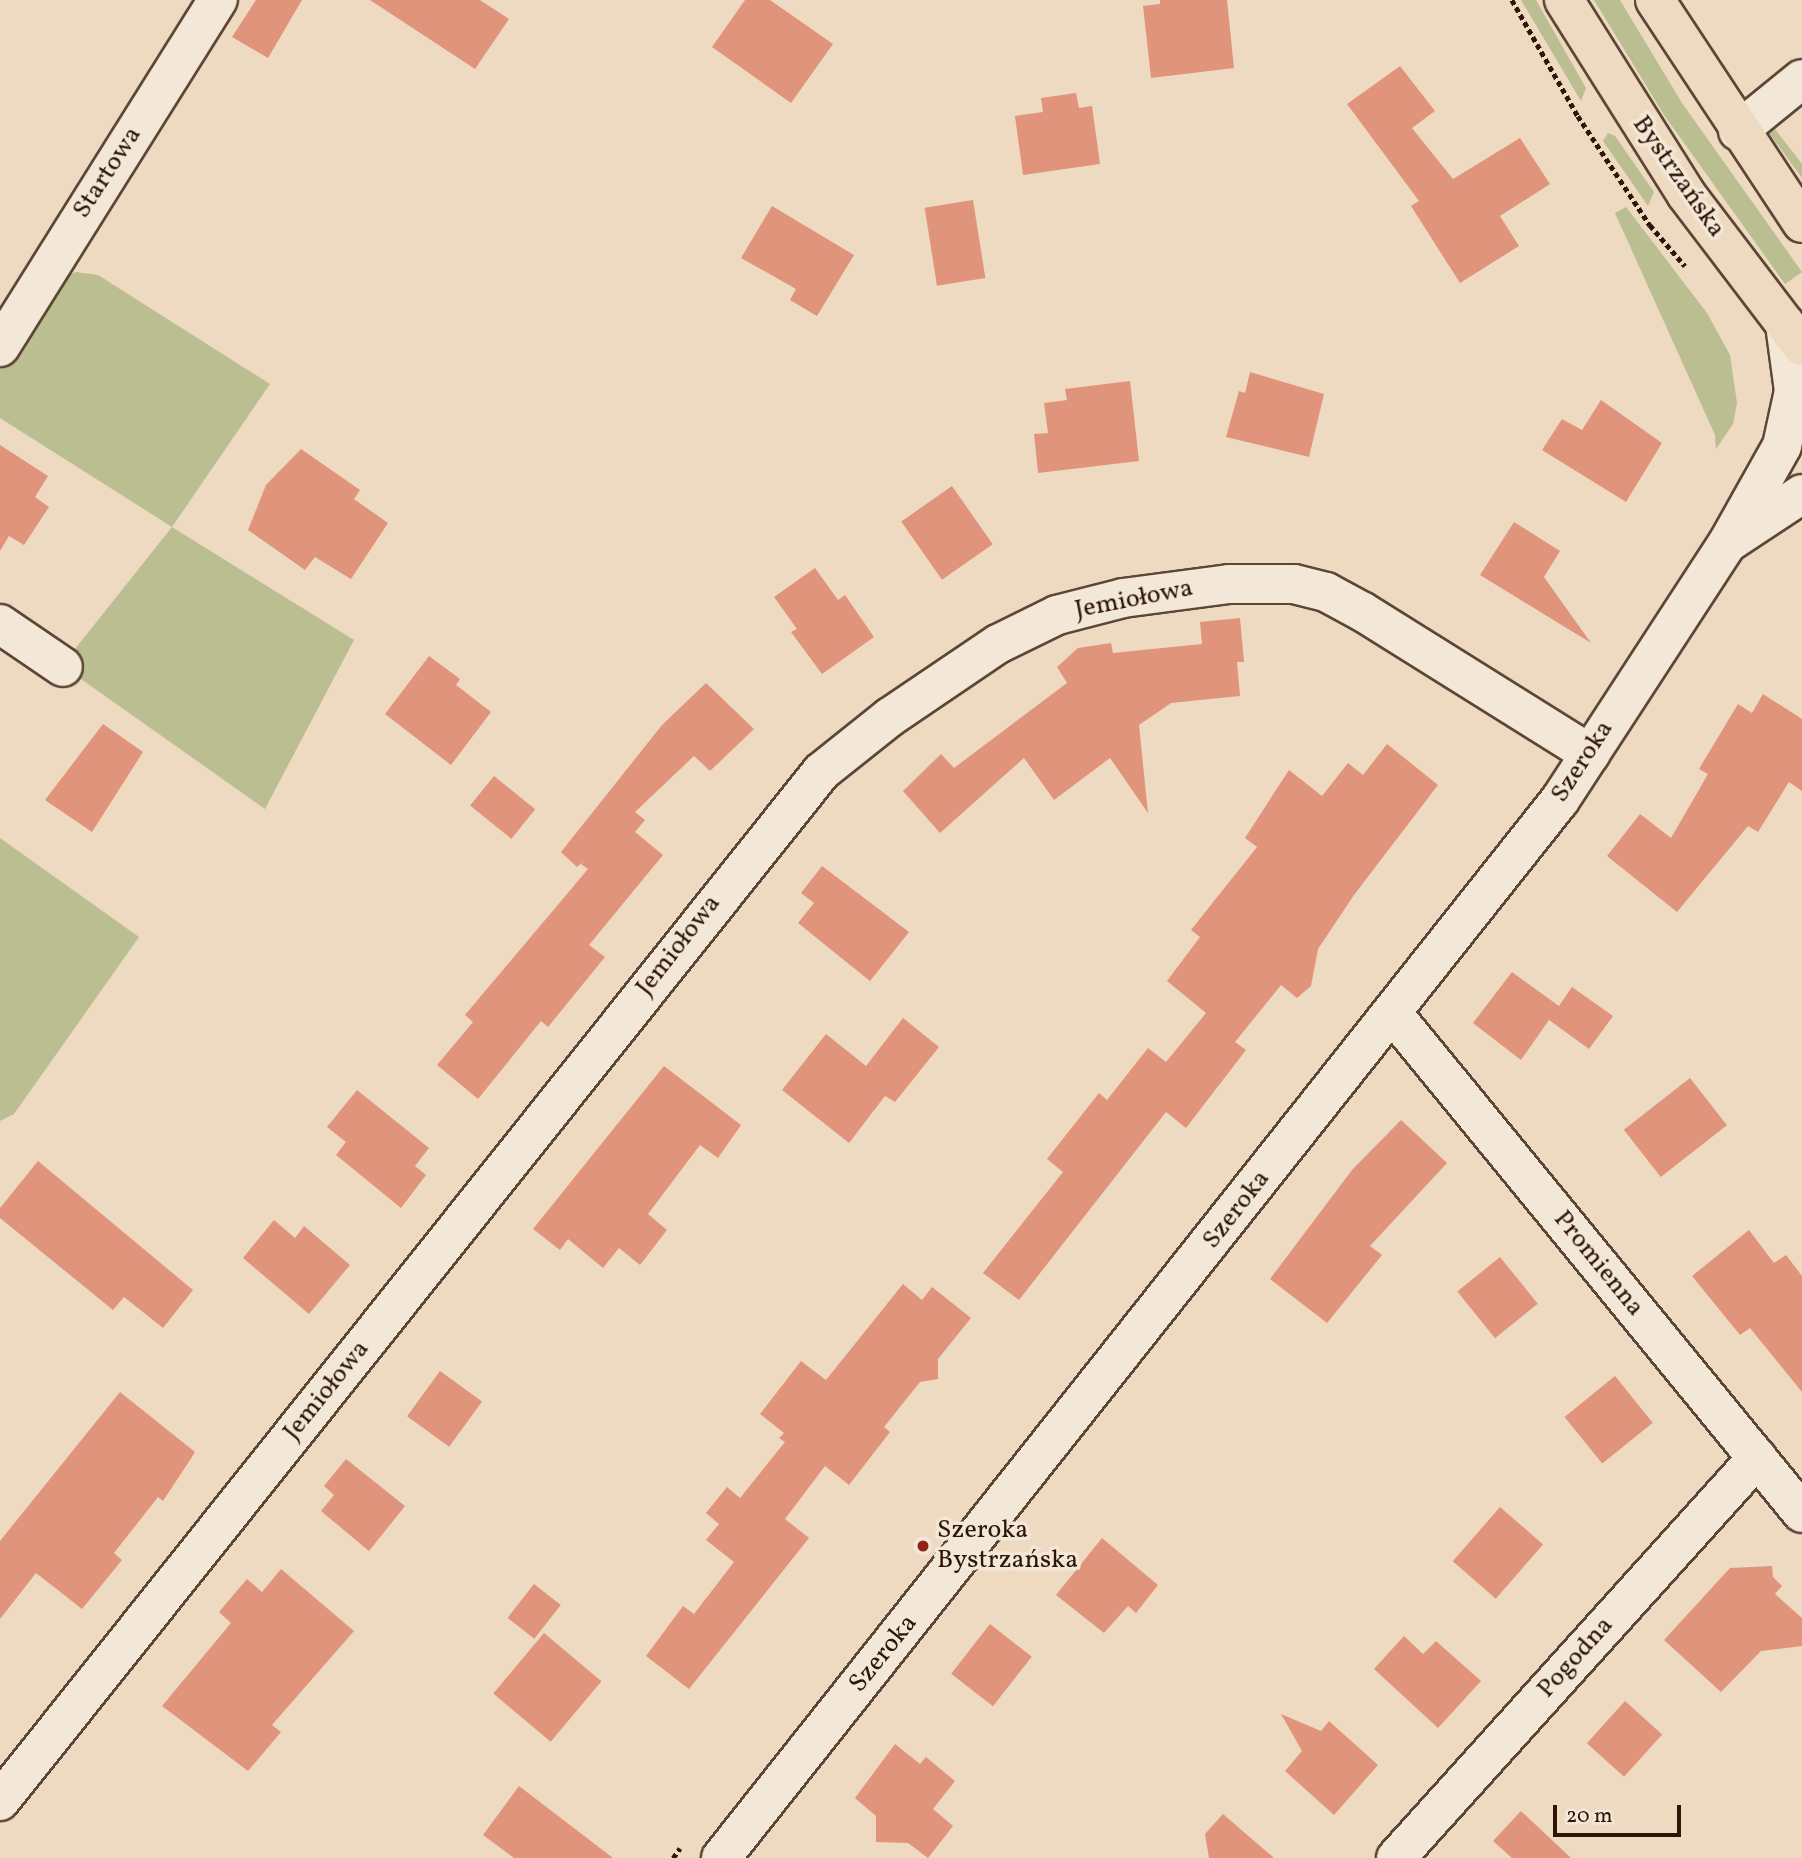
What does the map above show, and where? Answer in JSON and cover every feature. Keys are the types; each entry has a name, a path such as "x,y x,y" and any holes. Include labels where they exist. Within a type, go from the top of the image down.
{"main road":[{"name":"Bystrzańska","path":"1564,0 1686,194 1794,335"},
{"path":"1655,0 1738,131 1802,223"}],"street":[{"name":"Startowa","path":"0,347 218,0"},
{"path":"1738,131 1802,79"},
{"name":"Szeroka","path":"721,1858 1393,1014 1560,800 1727,544 1792,438 1794,335"},
{"name":"Szeroka","path":"1727,544 1802,494"},
{"name":"Jemiołowa","path":"0,1801 821,772 890,717 998,644 1058,615 1123,598 1229,584 1294,584 1326,592 1363,612 1590,754"},
{"path":"0,624 63,667"},
{"name":"Promienna","path":"1393,1014 1802,1513"},
{"name":"Pogodna","path":"1396,1858 1757,1458"}],"path":[{"path":"673,1858 686,1841"}],"green space":[{"path":"1521,0 1536,0 1586,88 1581,101"},
{"path":"1594,0 1620,0 1682,103 1802,272 1785,284 1664,115"},
{"path":"1775,129 1802,164 1802,178 1769,133"},
{"path":"1608,133 1615,136 1654,192 1648,206 1603,141"},
{"path":"1626,207 1707,313 1730,355 1737,403 1733,424 1716,449 1715,435 1615,213"},
{"path":"76,272 98,275 270,384 172,527 0,418 0,365 57,278"},
{"path":"172,527 354,640 265,809 81,679 67,659"},
{"path":"0,838 139,937 14,1114 0,1121"}],"building":[{"path":"256,0 302,0 268,58 232,37"},
{"path":"370,0 480,0 509,19 475,69"},
{"path":"745,0 770,0 833,44 791,103 712,47"},
{"path":"1160,0 1227,0 1234,68 1151,78 1143,6 1160,4"},
{"path":"1400,66 1435,111 1412,128 1453,179 1520,138 1550,184 1500,216 1519,246 1460,283 1411,206 1419,201 1347,104"},
{"path":"1076,93 1079,108 1092,106 1100,164 1023,175 1015,116 1043,112 1041,98"},
{"path":"973,200 985,278 937,286 925,208"},
{"path":"772,206 854,255 817,316 790,300 796,289 741,258"},
{"path":"1250,372 1324,394 1309,457 1226,437 1239,391 1245,393"},
{"path":"1130,381 1139,461 1038,473 1034,434 1048,433 1044,403 1067,400 1065,389"},
{"path":"1601,400 1662,443 1626,502 1542,450 1562,419 1582,430"},
{"path":"0,445 48,476 35,497 49,507 24,545 9,536 0,551"},
{"path":"301,449 360,490 354,499 388,523 351,579 315,557 305,570 248,530 266,485"},
{"path":"952,486 993,544 942,580 901,522"},
{"path":"1514,522 1560,551 1544,577 1591,643 1480,575"},
{"path":"815,568 838,600 845,595 874,637 822,674 791,632 797,629 774,597"},
{"path":"1240,618 1244,662 1237,662 1240,696 1171,703 1139,725 1148,813 1110,758 1054,800 1024,758 940,833 903,791 941,754 954,768 1067,683 1057,667 1078,648 1111,643 1113,653 1202,644 1200,622"},
{"path":"429,656 460,679 456,685 491,712 451,765 385,714"},
{"path":"706,683 754,729 710,771 694,756 635,812 645,820 635,832 663,855 589,945 605,957 548,1027 541,1021 478,1099 437,1065 473,1022 465,1015 588,869 581,864 585,860 577,867 561,852 662,725"},
{"path":"1763,694 1802,719 1802,791 1789,782 1758,832 1748,826 1677,912 1607,856 1640,814 1671,838 1708,774 1699,769 1738,704 1752,713"},
{"path":"103,724 143,752 92,832 45,800"},
{"path":"1387,744 1438,785 1354,895 1318,949 1311,986 1297,998 1281,985 1235,1042 1246,1050 1186,1128 1166,1112 1019,1300 983,1273 1063,1172 1047,1159 1099,1093 1107,1100 1148,1048 1166,1062 1206,1013 1167,981 1200,937 1191,930 1257,847 1245,838 1289,770 1322,796 1348,763 1363,775"},
{"path":"494,776 535,809 511,839 470,806"},
{"path":"822,866 909,932 870,981 798,923 814,903 801,893"},
{"path":"1512,972 1559,1006 1572,987 1613,1016 1589,1049 1549,1020 1521,1060 1473,1023"},
{"path":"903,1018 939,1047 895,1102 885,1096 849,1143 782,1090 826,1034 866,1066"},
{"path":"664,1066 741,1125 718,1158 700,1145 648,1214 667,1230 640,1265 619,1248 603,1268 568,1239 560,1250 533,1229"},
{"path":"1690,1078 1727,1125 1661,1177 1624,1130"},
{"path":"357,1090 429,1148 415,1166 426,1175 401,1208 336,1155 346,1142 327,1127"},
{"path":"1401,1120 1447,1163 1370,1246 1382,1255 1327,1323 1270,1279 1352,1170"},
{"path":"38,1161 193,1290 163,1328 124,1297 113,1310 0,1218 0,1208"},
{"path":"274,1220 295,1238 304,1226 350,1265 309,1314 243,1258"},
{"path":"1749,1230 1774,1263 1786,1255 1802,1276 1802,1392 1750,1328 1740,1335 1692,1276"},
{"path":"1500,1257 1538,1304 1495,1338 1457,1292"},
{"path":"903,1284 922,1300 932,1287 971,1318 938,1359 938,1379 920,1382 884,1427 890,1432 849,1485 825,1466 785,1519 809,1538 689,1689 646,1656 683,1606 694,1614 734,1562 706,1540 719,1524 706,1513 727,1487 740,1498 785,1442 779,1438 784,1433 760,1414 801,1361 826,1380"},
{"path":"440,1371 482,1402 449,1447 407,1416"},
{"path":"1615,1376 1653,1423 1602,1464 1564,1417"},
{"path":"120,1392 195,1452 163,1501 158,1497 114,1553 122,1560 82,1609 36,1573 0,1619 0,1541"},
{"path":"346,1459 405,1506 369,1551 321,1511 334,1495 324,1486"},
{"path":"1500,1507 1543,1544 1496,1599 1453,1561"},
{"path":"1102,1538 1158,1585 1136,1613 1128,1606 1104,1633 1056,1595"},
{"path":"1772,1566 1773,1577 1782,1586 1775,1594 1802,1618 1802,1646 1761,1651 1721,1692 1664,1640 1730,1568"},
{"path":"281,1569 354,1631 272,1725 281,1732 248,1771 162,1706 231,1623 219,1612 247,1579 262,1592"},
{"path":"534,1584 561,1605 534,1639 508,1618"},
{"path":"990,1624 1032,1657 993,1706 951,1674"},
{"path":"544,1633 601,1681 551,1742 493,1694"},
{"path":"1404,1636 1423,1654 1436,1641 1481,1681 1438,1728 1374,1669"},
{"path":"1625,1701 1662,1734 1624,1777 1587,1743"},
{"path":"1281,1714 1321,1731 1329,1721 1378,1765 1334,1815 1285,1771 1302,1751"},
{"path":"895,1744 920,1764 926,1757 955,1781 933,1809 953,1826 928,1858 908,1843 876,1842 876,1816 855,1798"},
{"path":"519,1786 613,1858 514,1858 483,1835"},
{"path":"1521,1811 1571,1858 1512,1858 1493,1841"},
{"path":"1223,1814 1274,1858 1209,1858 1205,1834"}],"place":[{"name":"Szeroka Bystrzańska","path":"923,1546"}]}
